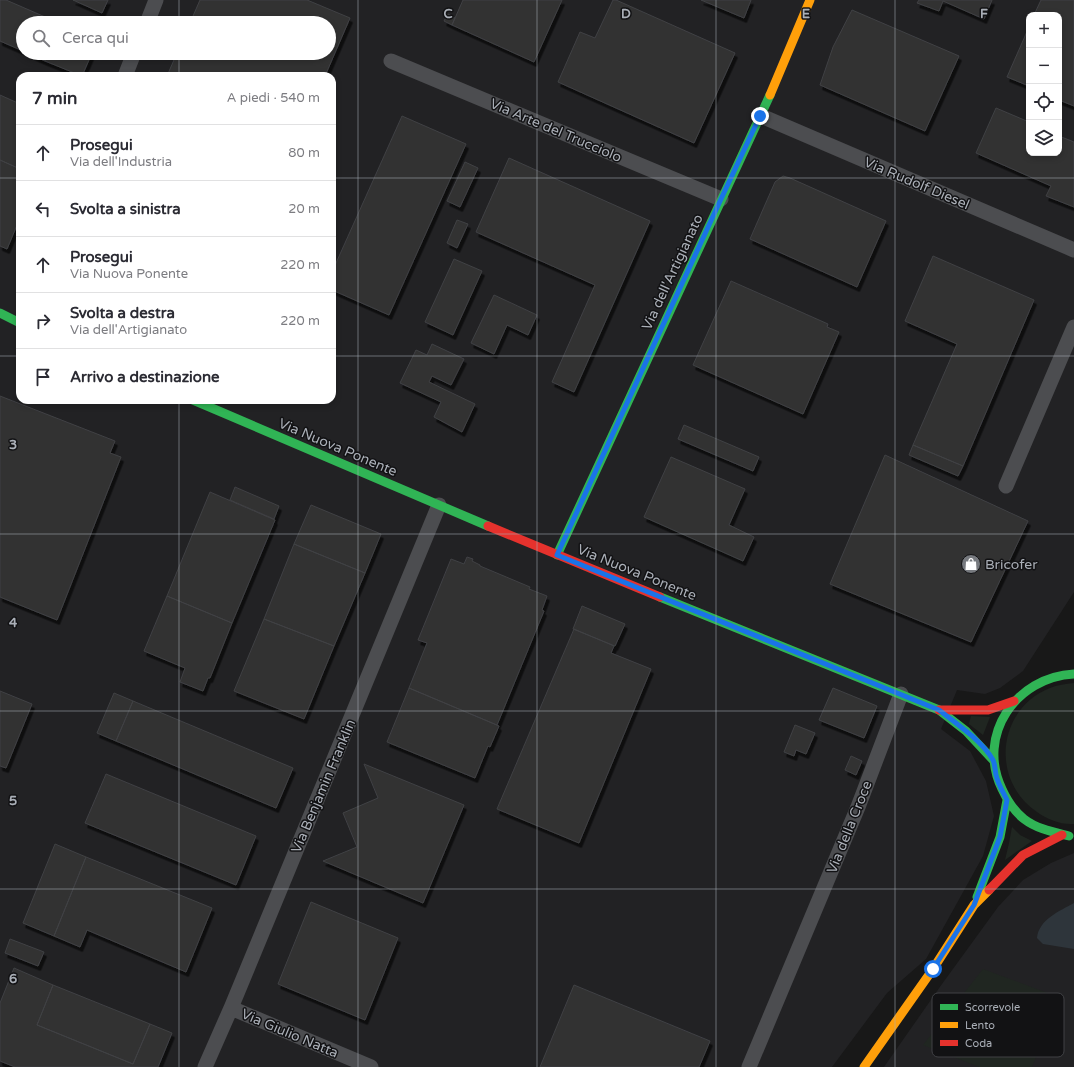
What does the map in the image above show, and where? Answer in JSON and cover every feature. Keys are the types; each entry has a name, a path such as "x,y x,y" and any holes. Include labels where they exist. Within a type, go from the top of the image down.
{"street":[{"path":"150,16 156,0"},
{"name":"Via dell'Artigianato","path":"557,555 760,116 810,0"},
{"path":"127,72 131,60"},
{"name":"Via Arte del Trucciolo","path":"391,61 721,199"},
{"name":"Via Rudolf Diesel","path":"760,116 1074,250"},
{"path":"0,313 16,321"},
{"path":"1006,486 1074,327"},
{"name":"Via Nuova Ponente","path":"202,404 557,555 939,710 966,731 994,761"},
{"name":"Via Benjamin Franklin","path":"205,1067 231,1008 439,505"},
{"path":"1074,670 1045,679 1028,688 1014,701 1004,714 997,729 994,744 994,761 998,781 1007,800 1018,813 1031,823 1046,831 1074,836"},
{"path":"1064,674 1074,674"},
{"name":"Via della Croce","path":"749,1067 858,807 901,694"},
{"name":"Via Nuova Ponente","path":"939,710 988,710 1014,701"},
{"path":"864,1067 933,969 974,905 1000,837 1007,800"},
{"path":"974,905 1023,855 1062,835"},
{"name":"Via Giulio Natta","path":"231,1008 371,1067"}],"shaded area":[{"path":"0,0 1074,0 1074,592 1023,671 1000,688 985,694 957,690 941,729 970,751 986,781 994,816 983,856 926,959 887,993 832,1067 0,1067"},
{"path":"1074,683 1074,824 1069,824 1054,821 1045,817 1037,812 1022,798 1012,782 1006,764 1006,746 1010,728 1019,712 1032,698 1050,688"},
{"path":"971,716 990,717 983,735 969,724"},
{"path":"1012,827 1020,835 1032,841 1005,860 1009,843"},
{"path":"1074,853 1074,1067 884,1067 932,998 932,1057 1064,1057 1064,993 936,993 998,907 1023,880 1051,863"},
{"path":"1074,903 1074,949 1043,944 1037,938 1042,926 1051,916"},
{"path":"983,969 1048,993 964,993"},
{"path":"932,1034 932,1049 923,1045"},
{"path":"954,1057 1036,1057 1032,1067 979,1067"}],"building":[{"path":"0,0 6,0 43,16 16,16 16,48 0,41"},
{"path":"73,0 108,0 102,13"},
{"path":"200,0 307,0 350,18 336,50 336,16 193,16"},
{"path":"463,0 562,0 534,62 452,25"},
{"path":"613,0 735,53 694,143 558,82 580,32 595,38"},
{"path":"701,0 751,0 744,18"},
{"path":"919,0 992,0 984,19 943,1 939,11 917,3"},
{"path":"1041,0 1074,0 1074,106 1062,101 1062,12 1035,12"},
{"path":"852,10 959,56 925,131 820,85 833,47"},
{"path":"448,14 455,18 452,25 444,21"},
{"path":"1026,34 1026,85 1007,77"},
{"path":"89,60 84,72 72,72 45,61"},
{"path":"174,60 332,60 327,72 169,72"},
{"path":"0,95 16,102 16,167 0,160"},
{"path":"996,108 1026,121 1026,156 1062,156 1062,137 1074,142 1074,207 1046,196 1051,186 976,153"},
{"path":"402,116 466,144 389,315 336,292 336,263"},
{"path":"509,158 650,221 574,392 552,382 595,285 476,232"},
{"path":"0,160 16,167 16,228 7,249 0,246"},
{"path":"465,162 478,168 460,207 447,201"},
{"path":"783,176 886,221 857,287 750,239 775,182"},
{"path":"457,220 468,224 457,248 447,243"},
{"path":"933,256 1034,300 963,466 913,445 957,344 905,321"},
{"path":"454,259 482,271 453,335 425,322"},
{"path":"731,281 828,324 827,327 839,332 803,414 693,365"},
{"path":"494,295 537,315 528,335 507,325 494,354 471,343"},
{"path":"432,344 464,359 451,385 432,376 429,382 475,404 462,432 434,417 441,402 400,383 416,350 427,355"},
{"path":"0,396 16,402 16,404 20,404 115,441 110,453 121,457 57,620 0,597"},
{"path":"684,425 759,457 753,471 678,439"},
{"path":"913,445 963,466 958,476 909,455"},
{"path":"885,455 1028,521 971,642 830,584"},
{"path":"671,457 745,489 729,525 754,537 743,561 644,517"},
{"path":"235,487 279,506 274,519 230,500"},
{"path":"210,492 275,520 232,623 167,596"},
{"path":"311,505 381,534 365,573 294,544"},
{"path":"294,544 365,573 334,646 264,619"},
{"path":"467,557 473,559 472,561 480,566 530,587 529,589 547,596 542,610 544,611 497,725 409,688 427,643 418,640 451,559 464,564"},
{"path":"167,596 232,623 210,678 208,678 203,691 180,682 185,668 144,651"},
{"path":"582,606 625,624 615,646 573,629"},
{"path":"264,619 334,646 304,719 234,691"},
{"path":"574,629 614,646 611,653 651,669 579,843 497,809"},
{"path":"409,688 499,726 490,747 488,746 475,778 387,742"},
{"path":"833,688 877,706 864,738 819,720"},
{"path":"0,691 32,704 6,768 0,766"},
{"path":"114,693 133,701 116,741 97,733"},
{"path":"133,701 293,768 276,808 116,741"},
{"path":"795,725 815,733 806,754 796,750 794,756 784,752"},
{"path":"851,756 862,761 856,775 845,770"},
{"path":"364,764 464,805 423,903 323,861 357,847 343,813 378,798"},
{"path":"106,774 256,836 236,885 85,823"},
{"path":"55,844 86,857 54,936 23,923"},
{"path":"86,857 212,908 186,972 87,930 80,947 54,936"},
{"path":"311,902 398,938 365,1020 278,984"},
{"path":"10,939 44,952 38,966 5,953"},
{"path":"14,968 53,985 37,1025 133,1064 150,1024 172,1033 158,1067 15,1067 0,1061 0,1003"},
{"path":"53,985 150,1024 133,1064 37,1025"},
{"path":"574,985 710,1041 699,1067 540,1067"}],"traffic: fast":[{"path":"557,555 770,95"},
{"path":"0,313 16,321"},
{"path":"202,404 488,526"},
{"path":"660,597 939,710 966,731 994,761"},
{"path":"1069,836 1045,830 1020,816 1002,789 995,769 994,749 998,730 1006,712 1019,697 1035,686 1053,678 1074,674"},
{"path":"977,897 1000,837 1007,800"}],"traffic: slow":[{"path":"770,95 810,0"},
{"path":"864,1067 933,969 974,905 989,890"}],"traffic: jam":[{"path":"488,526 660,597"},
{"path":"939,710 988,710 1014,701"},
{"path":"989,890 1023,855 1062,835"}],"place":[{"name":"Bricofer","path":"971,564"}],"route":[{"path":"760,116 557,555 939,710 966,731 979,744 994,761 1000,788 1007,800 1000,837 974,905 933,969"}]}
